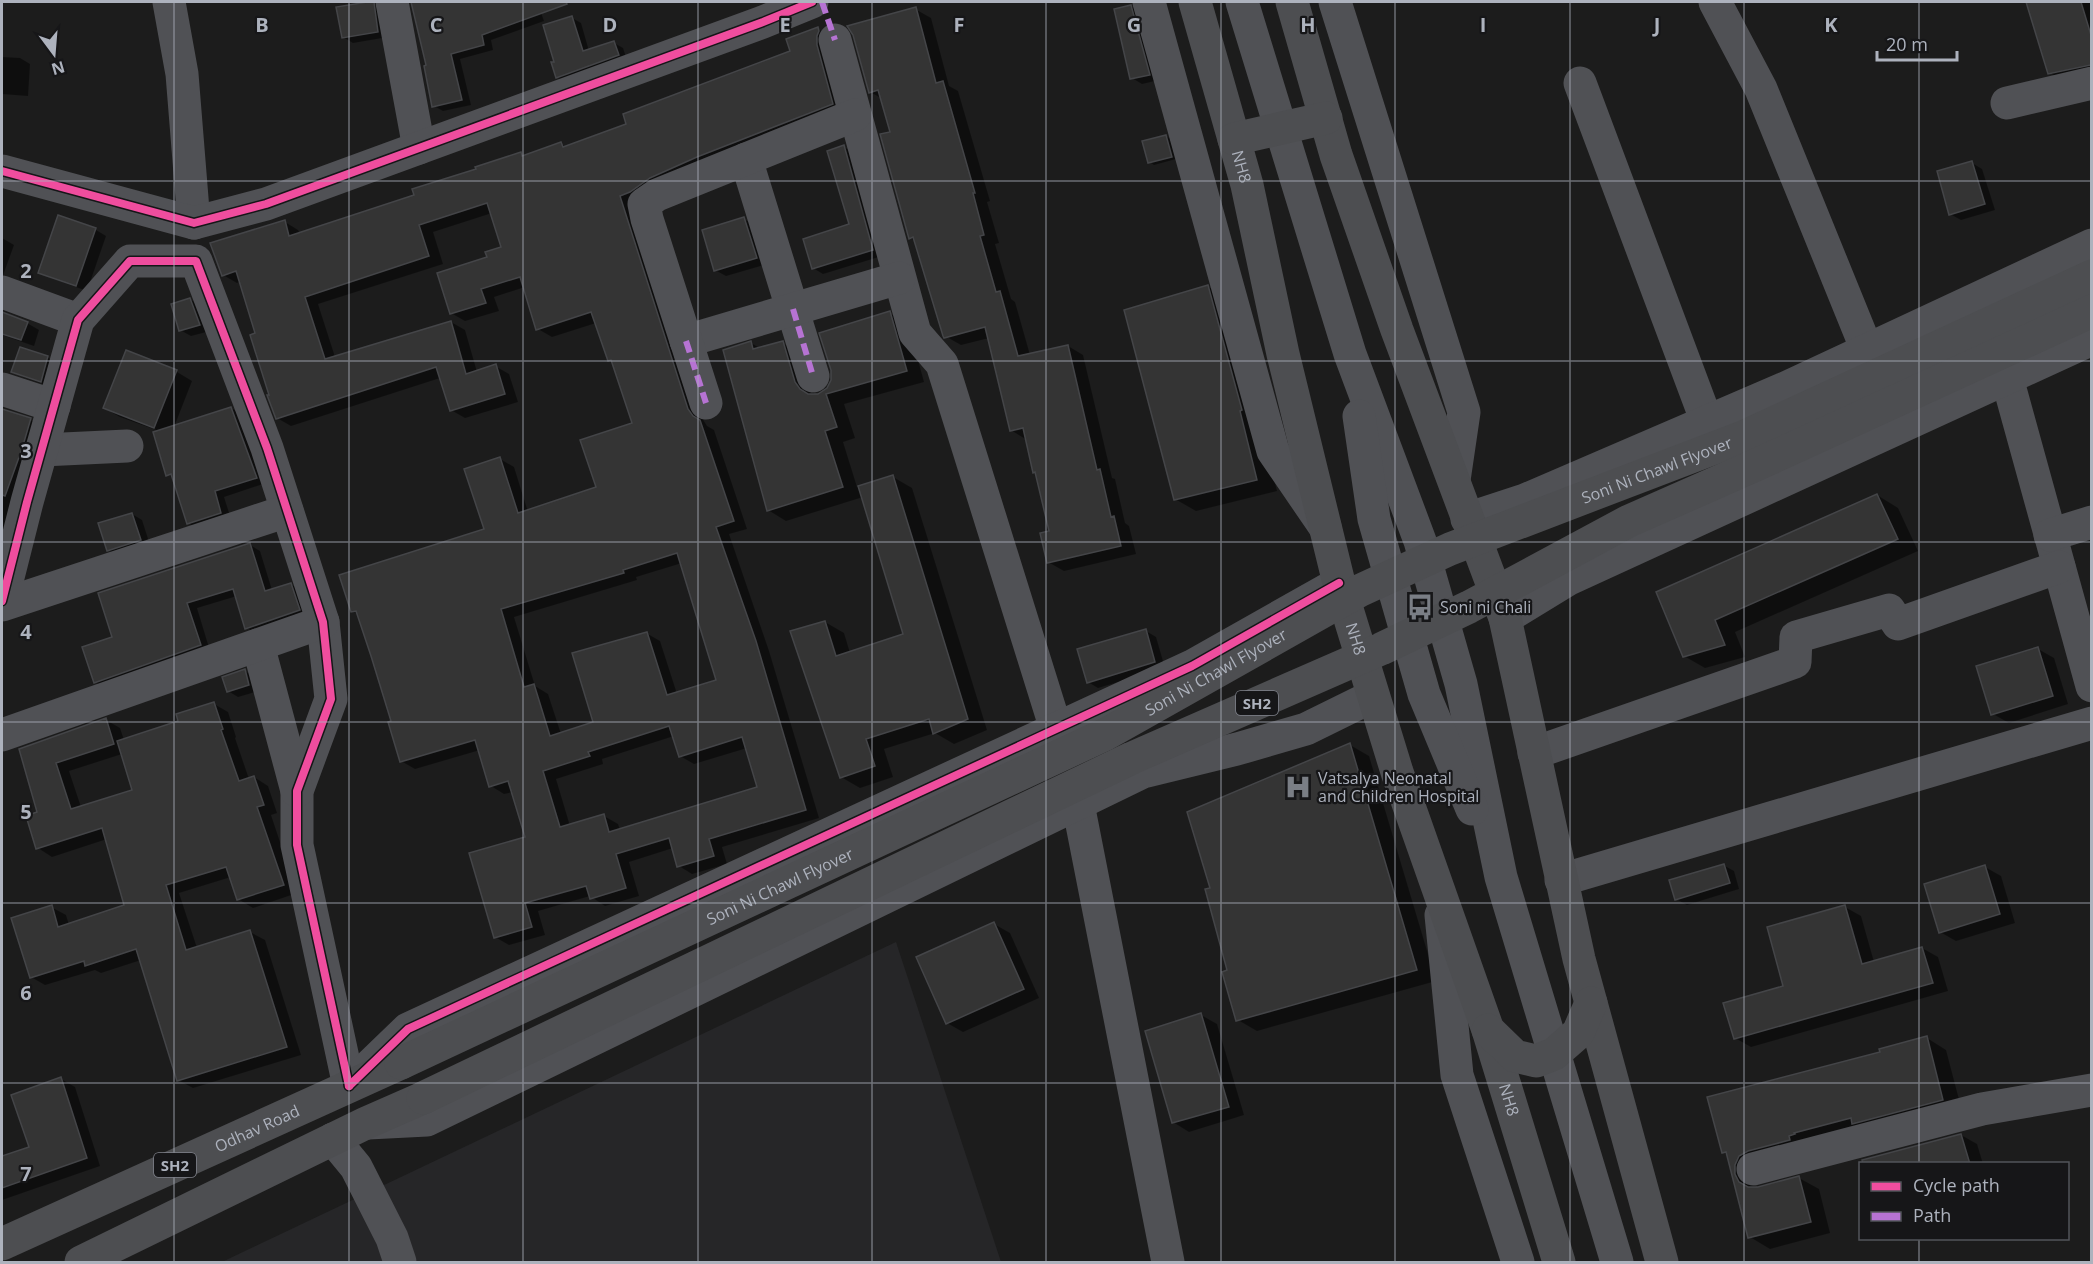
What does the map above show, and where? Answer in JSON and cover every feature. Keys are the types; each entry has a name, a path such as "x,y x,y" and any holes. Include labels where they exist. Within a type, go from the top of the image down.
{"main road":[{"name":"NH8","path":"1195,2 1248,185 1283,354 1339,583 1397,772 1488,1030 1559,1263"},
{"path":"1292,2 1336,155 1397,330 1505,618 1579,959 1662,1263"},
{"path":"1234,139 1326,118"},
{"name":"Soni Ni Chawl Flyover","path":"349,1086 1106,734 1371,585 1450,549 1743,436 2091,276"},
{"name":"Soni Ni Chawl Flyover","path":"366,1123 423,1098 1132,758 1400,640 1468,607 1629,520 1756,465 2091,311"},
{"path":"1488,1030 1515,1056 1536,1061 1554,1054 1578,1033 1591,1003"},
{"name":"Odhav Road","path":"2,1244 349,1086"},
{"name":"SH2","path":"81,1263 366,1123"}],"street":[{"path":"169,2 182,74 194,223"},
{"path":"392,2 419,148"},
{"path":"2,171 194,223 266,204 812,2"},
{"path":"1149,2 1273,451 1327,531"},
{"path":"1242,2 1350,354 1420,541 1461,684 1501,877 1617,1263"},
{"path":"1335,2 1464,412 1454,480"},
{"path":"1715,2 1761,89 1867,350"},
{"path":"835,40 915,333 942,364 1056,729"},
{"path":"1580,83 1707,422"},
{"path":"2007,103 2091,83"},
{"path":"706,404 644,204 657,195 855,115"},
{"path":"746,159 813,376"},
{"path":"1467,519 1525,500 1783,389 2091,245"},
{"path":"287,511 2,603 14,497 42,450 78,320 130,261 195,261 267,448 323,622 331,699 297,791"},
{"path":"686,341 899,278"},
{"path":"2,292 78,320"},
{"path":"1505,618 1569,579 2091,339"},
{"path":"2007,378 2091,680"},
{"path":"2,388 54,406"},
{"path":"42,450 127,446"},
{"path":"2050,535 2091,522"},
{"path":"1531,738 1795,662 1796,637 1889,610 1898,624 2059,567"},
{"path":"349,1086 408,1029 1192,666 1339,583"},
{"path":"2,735 323,622"},
{"path":"258,645 297,791 297,845 349,1086"},
{"path":"366,1123 427,1120 1143,772 1306,729 1373,696"},
{"path":"1561,880 2091,723"},
{"path":"1078,804 1168,1263"},
{"path":"1438,889 1457,1075 1518,1263"},
{"path":"1753,1169 1982,1109 2091,1090"},
{"path":"333,1139 356,1167 392,1238 400,1263"}],"shaded area":[{"path":"896,942 1001,1262 222,1262"}],"building":[{"path":"374,2 378,32 342,38 336,7"},
{"path":"411,2 566,2 567,4 482,35 484,45 451,54 462,100 432,107 424,66 426,65"},
{"path":"2026,2 2081,2 2091,35 2091,65 2048,74"},
{"path":"1131,5 1150,75 1130,79 1114,9"},
{"path":"916,7 936,83 943,81 975,193 973,193 984,235 980,236 996,292 1000,291 1018,356 1068,345 1097,470 1100,469 1111,517 1114,516 1121,546 1047,563 1040,533 1049,531 1035,472 1033,473 1023,428 1010,431 985,327 944,338 943,336 913,237 909,239 880,134 890,132 878,90 869,93 853,35 847,26"},
{"path":"572,16 583,51 614,41 619,55 556,78 551,62 554,62 543,25"},
{"path":"818,27 817,45 833,104 697,157 650,178 620,196 688,409 700,420 734,521 716,527 756,641 806,810 709,839 714,856 677,867 669,838 616,854 626,888 590,899 586,886 525,903 532,927 494,938 469,853 525,837 508,781 489,787 475,740 400,762 388,722 391,721 371,656 356,611 351,612 339,575 484,529 464,469 500,457 518,513 596,487 580,440 632,423 611,360 608,361 591,312 536,330 520,277 481,289 486,303 450,314 437,273 487,257 485,252 501,247 487,203 419,225 429,256 305,297 325,359 451,321 466,374 496,364 505,394 450,411 436,367 276,419 250,335 255,333 236,271 222,276 210,243 285,220 289,236 414,195 412,189 521,152 522,156 561,142 563,147 626,124 623,114 790,51 786,39","holes":["677,553 716,680 667,695 647,632 572,653 593,722 550,736 534,684 524,687 501,609 624,573 623,570","669,726 679,757 742,737 757,787 609,832 604,814 560,827 543,771 590,756 588,752"]},
{"path":"1166,135 1172,157 1148,163 1142,141"},
{"path":"844,145 873,250 812,269 803,239 849,224 827,151"},
{"path":"1972,161 1985,204 1949,215 1937,171"},
{"path":"58,215 96,228 76,286 38,273"},
{"path":"744,217 757,258 714,271 702,230"},
{"path":"1208,285 1242,410 1240,411 1257,480 1174,500 1124,310"},
{"path":"190,298 200,325 179,331 171,304"},
{"path":"890,311 907,371 826,394 837,427 825,431 843,487 767,511 723,350 751,341 753,349 783,341 795,382 808,394 818,394 827,388 831,380 831,370 819,333"},
{"path":"2,312 28,322 21,340 2,334"},
{"path":"20,347 48,356 41,382 11,372"},
{"path":"126,350 177,370 154,428 103,408"},
{"path":"231,407 257,478 215,491 221,513 187,524 171,474 166,476 153,432"},
{"path":"2,409 31,418 5,496 2,495"},
{"path":"893,475 968,719 933,734 929,719 866,739 875,766 840,778 790,631 825,621 836,656 903,634 858,486"},
{"path":"1877,494 1898,539 1715,620 1725,645 1683,657 1656,592"},
{"path":"132,513 141,540 107,551 98,523"},
{"path":"250,543 265,591 291,583 300,610 245,629 233,589 187,603 201,645 94,683 82,647 112,637 98,593"},
{"path":"1146,629 1155,662 1087,683 1077,649"},
{"path":"2038,647 2053,696 1991,715 1976,666"},
{"path":"245,669 249,685 227,692 222,677"},
{"path":"214,702 239,781 254,776 264,805 257,807 284,885 237,900 226,867 166,885 186,950 250,930 287,1047 177,1081 136,949 85,966 84,961 30,978 11,918 52,905 58,927 124,905 102,828 36,849 26,816 37,812 19,749 106,718 114,744 56,763 71,809 132,790 117,741 178,721 176,714"},
{"path":"1350,743 1417,970 1236,1021 1222,972 1227,970 1205,889 1210,888 1187,812"},
{"path":"1724,864 1730,883 1675,900 1669,880"},
{"path":"1985,865 2000,914 1939,933 1924,884"},
{"path":"1845,905 1862,964 1922,947 1933,983 1734,1039 1723,1003 1783,986 1767,927"},
{"path":"994,922 1024,989 946,1024 916,957"},
{"path":"1201,1013 1229,1107 1172,1123 1145,1031"},
{"path":"1927,1036 1943,1100 1852,1124 1851,1118 1794,1133 1789,1136 1790,1140 1748,1151 1739,1156 1735,1165 1735,1174 1739,1182 1748,1187 1758,1187 1799,1176 1811,1222 1748,1238 1726,1152 1722,1153 1707,1097 1880,1052 1879,1049"},
{"path":"61,1077 87,1158 2,1188 2,1156 29,1147 11,1095"},
{"path":"1961,1134 1969,1162 1862,1162 1862,1160"}],"marked path":[{"path":"822,2 835,40"},
{"path":"793,309 813,376"},
{"path":"686,341 706,403"}],"cycle path":[{"path":"2,171 194,223 266,204 812,2"},
{"path":"2,601 78,320 130,261 196,261 267,448 323,622 331,699 297,791 297,845 349,1086"},
{"path":"349,1086 408,1029 1192,666 1339,583"}],"place":[{"name":"Soni ni Chali","path":"1420,607"},
{"name":"Vatsalya Neonatal and Children Hospital","path":"1298,787"}]}
